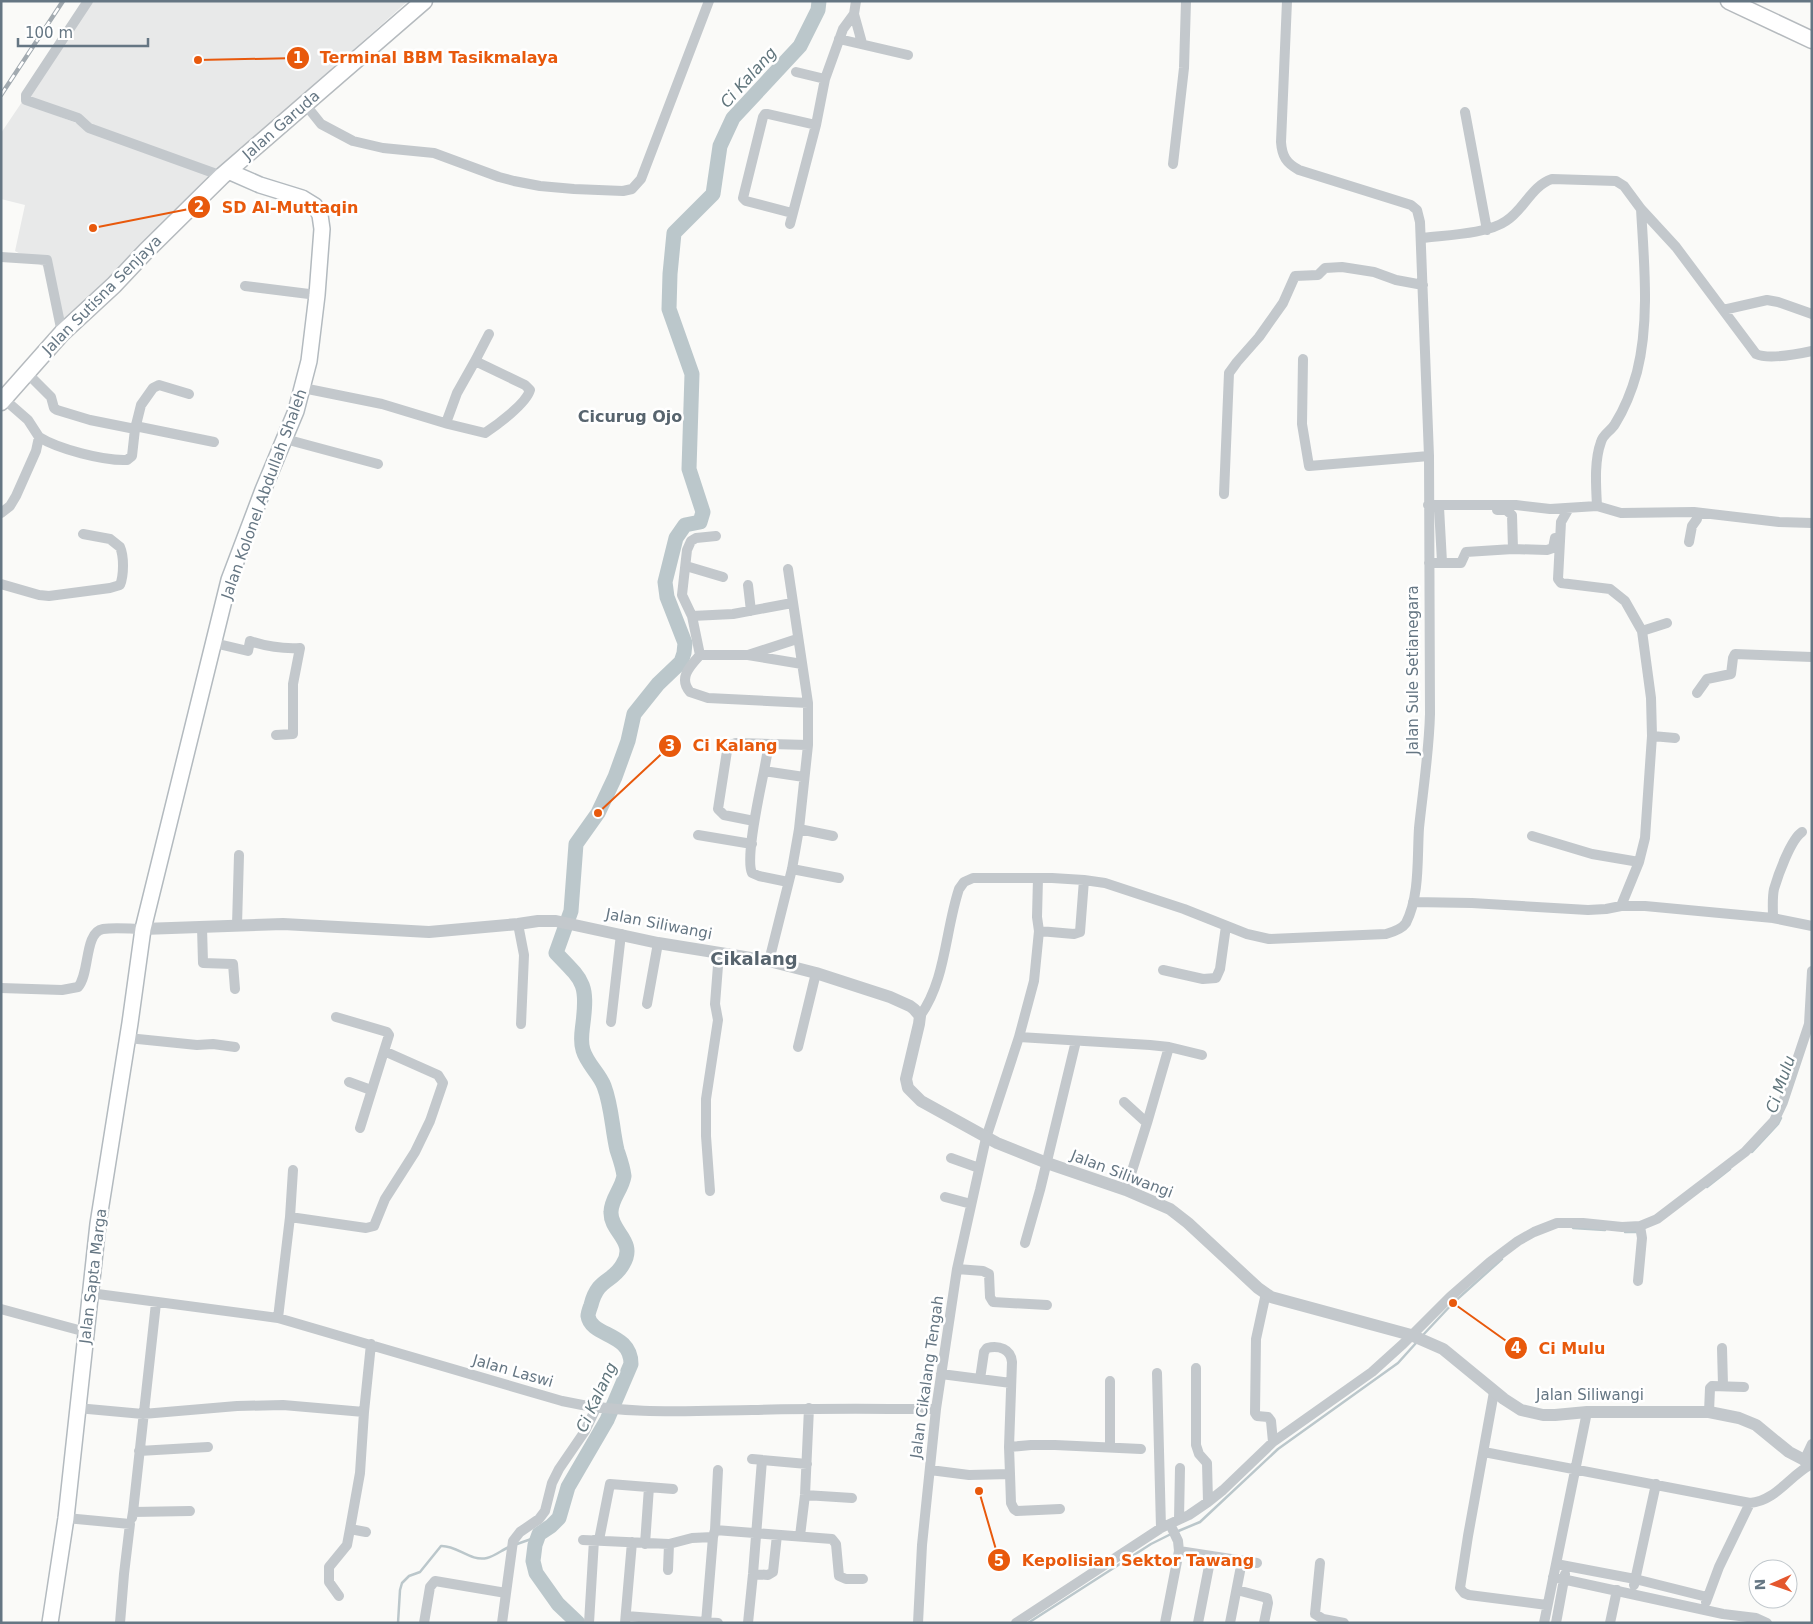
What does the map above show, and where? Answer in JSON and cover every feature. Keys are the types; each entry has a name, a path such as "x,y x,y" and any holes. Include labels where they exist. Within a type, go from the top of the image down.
{"main road":[{"name":"Jalan Garuda","path":"225,174 424,1"},
{"path":"1729,1 1812,40"},
{"path":"1749,1 1812,31"},
{"name":"Jalan Kolonel Abdullah Shaleh","path":"143,929 235,562 285,440 304,388 310,361 318,295 322,224 317,208 302,198 225,174"},
{"name":"Jalan Sutisna Senjaya","path":"3,401 62,332 114,285 225,174"},
{"name":"Jalan Sapta Marga","path":"50,1623 66,1518 98,1224 128,1038 143,929"}],"street":[{"path":"88,1 26,95 26,100 78,118 90,128 225,174"},
{"path":"305,104 321,124 353,141 383,148 434,153 499,177 540,186 582,190 628,190 641,179 709,1"},
{"path":"856,1 854,14 862,43"},
{"path":"1173,164 1184,68 1186,1"},
{"name":"Jalan Sule Setianegara","path":"920,1016 930,1002 936,985 962,884 969,879 977,877 1084,880 1105,883 1148,896 1247,934 1269,939 1380,934 1397,930 1405,925 1413,902 1430,741 1429,563 1433,506 1429,456 1422,238 1417,210 1411,205 1299,170 1285,159 1281,151 1280,142 1287,1"},
{"path":"790,224 816,125 825,79 838,39 854,14"},
{"path":"838,39 908,55"},
{"path":"796,72 825,79"},
{"path":"1466,112 1486,230"},
{"path":"792,213 746,201 743,198 763,118 767,114 816,125"},
{"path":"1422,238 1486,230 1509,220 1539,186 1552,179 1616,181 1624,186 1641,209 1676,247 1752,351 1759,356 1812,351"},
{"path":"1597,506 1597,458 1601,441 1612,430 1626,405 1640,358 1643,336 1644,271 1641,209"},
{"path":"1,257 47,260 62,332"},
{"path":"1224,494 1230,373 1283,303 1294,276 1318,275 1325,268 1342,268 1374,272 1396,280 1423,285"},
{"path":"245,286 318,295"},
{"path":"1723,310 1767,300 1812,314"},
{"path":"446,423 457,392 489,334"},
{"path":"1303,359 1302,424 1309,466 1429,456"},
{"path":"304,388 382,404 485,433 513,411 528,395 530,390 527,386 475,361"},
{"path":"26,373 48,394 54,408 59,411 90,420 214,442"},
{"path":"3,401 28,420 39,437 65,449 124,461 129,460 132,456 135,428 141,405 155,386 160,385 189,394"},
{"path":"1,513 10,506 16,496 24,474 36,451 39,437"},
{"path":"285,440 378,464"},
{"path":"1442,562 1433,506 1490,505 1550,509 1597,506 1621,512 1697,513 1779,522 1812,523"},
{"path":"1569,508 1561,522 1558,579 1561,583 1568,585 1610,589 1625,601 1642,631 1650,690 1652,736 1645,838 1639,862 1621,906"},
{"path":"1465,510 1506,510 1510,512 1514,520 1513,549"},
{"path":"1689,542 1697,513"},
{"path":"1429,563 1461,563 1466,552 1513,549 1547,550 1553,548 1555,519"},
{"path":"1,584 49,596 120,585 122,561 120,547 110,539 83,534"},
{"path":"700,655 692,616 682,595 686,566 685,558 693,540 701,536 716,536"},
{"path":"686,566 723,576"},
{"path":"769,961 792,869 799,829 808,745 808,703 788,569"},
{"path":"748,585 751,611"},
{"path":"692,616 751,611 792,603"},
{"path":"1642,631 1666,623"},
{"path":"748,655 797,639"},
{"path":"214,643 248,651 250,641 267,647 282,649 300,648 293,684 293,734 276,735"},
{"path":"1697,693 1708,679 1731,674 1735,654 1812,656"},
{"path":"802,664 748,655 700,655 685,676 686,686 694,694 708,698 808,703"},
{"path":"1652,736 1675,738"},
{"path":"754,821 726,816 718,811 727,751 731,745 736,743 808,745"},
{"path":"769,744 754,821 750,866 752,873 759,876 788,882"},
{"path":"764,771 804,778"},
{"path":"799,829 833,836"},
{"path":"1773,918 1775,888 1791,846 1802,832"},
{"path":"698,835 752,844"},
{"path":"1532,836 1592,854 1639,862"},
{"path":"237,925 239,855"},
{"path":"792,869 839,878"},
{"name":"Jalan Cikalang Tengah","path":"918,1623 922,1545 936,1409 957,1269 986,1138 1019,1037 1034,981 1039,931 1037,917 1038,878"},
{"path":"1039,931 1080,933 1082,930 1084,880"},
{"path":"1413,902 1472,903 1588,910 1621,906 1645,906 1773,918 1812,926"},
{"name":"Jalan Siliwangi","path":"143,929 237,925 307,925 420,932 538,921 562,922 658,943 769,961 816,973 914,1008 920,1016 906,1076 908,1088 926,1104 986,1138 1015,1151 1160,1204 1180,1216 1266,1294 1287,1302 1411,1335 1431,1343 1443,1350 1494,1392 1521,1410 1555,1415 1587,1412 1709,1412 1739,1418 1756,1425 1809,1463"},
{"path":"518,924 524,954 521,1024"},
{"path":"1163,970 1206,979 1216,978 1220,969 1226,926"},
{"path":"202,927 203,963 233,964 235,989"},
{"path":"1,988 62,990 78,987 84,975 90,945 95,934 103,929 143,929"},
{"path":"611,1022 621,934"},
{"path":"647,1004 658,943"},
{"path":"710,1191 706,1136 706,1099 718,1020 715,1000 719,953"},
{"path":"1016,1623 1208,1502 1273,1442 1372,1372 1444,1303 1504,1251 1534,1232 1557,1223 1583,1223 1622,1227 1640,1226 1657,1219 1745,1152 1774,1121 1784,1102 1808,1029 1812,971"},
{"path":"798,1047 816,973"},
{"path":"336,1017 387,1032 389,1036 360,1128"},
{"path":"1019,1037 1169,1047 1202,1056"},
{"path":"128,1038 235,1047"},
{"path":"1025,1243 1076,1041"},
{"path":"1126,1190 1169,1047"},
{"path":"290,1217 366,1228 374,1226 385,1199 415,1152 430,1121 443,1083 438,1075 384,1052"},
{"path":"349,1082 371,1090"},
{"path":"1124,1102 1146,1124"},
{"path":"951,1158 978,1168"},
{"path":"278,1318 290,1217 293,1170"},
{"path":"945,1197 971,1204"},
{"path":"1638,1281 1642,1238 1640,1226"},
{"path":"957,1269 988,1274 990,1297 993,1302 1047,1305"},
{"name":"Jalan Laswi","path":"90,1293 278,1318 562,1401 599,1408 663,1412 808,1408 936,1409"},
{"path":"1266,1294 1256,1339 1255,1413 1258,1417 1268,1418 1271,1421 1273,1442"},
{"path":"120,1623 156,1302"},
{"path":"1,1309 86,1332"},
{"path":"339,1596 329,1582 328,1567 347,1545 350,1530 360,1473 371,1344"},
{"path":"980,1379 985,1350 988,1347 1006,1350 1011,1356 1009,1448 1011,1498 1014,1510 1060,1509"},
{"path":"1722,1348 1723,1385"},
{"path":"1196,1368 1196,1445 1199,1454 1207,1462 1208,1502"},
{"path":"1157,1373 1171,1525 1178,1546 1165,1623"},
{"path":"941,1374 1011,1383"},
{"path":"1110,1381 1110,1447"},
{"path":"1709,1412 1710,1388 1713,1385 1744,1387"},
{"path":"1494,1392 1460,1588 1461,1591 1470,1595 1547,1606"},
{"path":"78,1408 143,1414 266,1405 307,1406 364,1412"},
{"path":"502,1623 513,1546 520,1532 539,1519 545,1512 555,1476 599,1408"},
{"path":"800,1536 807,1464 808,1408"},
{"path":"1556,1623 1564,1579 1561,1565 1587,1412"},
{"path":"1484,1452 1576,1468 1750,1503 1766,1500 1809,1463 1812,1444"},
{"path":"1009,1448 1031,1445 1141,1449"},
{"path":"139,1451 208,1447"},
{"path":"748,1623 756,1532 757,1459 807,1464"},
{"path":"1171,1525 1180,1468"},
{"path":"706,1622 718,1470"},
{"path":"930,1470 969,1475 1010,1474"},
{"path":"589,1623 596,1540 610,1484 673,1488"},
{"path":"1632,1593 1656,1484"},
{"path":"645,1544 649,1487"},
{"path":"805,1495 852,1498"},
{"path":"1704,1608 1707,1597 1750,1503"},
{"path":"133,1512 190,1510"},
{"path":"66,1518 130,1524"},
{"path":"350,1530 366,1532"},
{"path":"583,1540 670,1544 714,1533 756,1532 830,1538 836,1544 839,1576 846,1579 863,1579"},
{"path":"753,1574 768,1575 773,1572 777,1535"},
{"path":"632,1542 626,1619 718,1623"},
{"path":"668,1570 670,1544"},
{"path":"1178,1546 1211,1556 1257,1563"},
{"path":"1198,1623 1211,1556"},
{"path":"1230,1623 1242,1561"},
{"path":"1320,1562 1314,1614 1323,1619 1344,1623"},
{"path":"1544,1623 1553,1577 1561,1565"},
{"path":"1561,1565 1635,1579 1707,1597"},
{"path":"1553,1577 1704,1608 1722,1618 1756,1618 1766,1623"},
{"path":"424,1623 430,1587 435,1581 506,1593"},
{"path":"1237,1590 1267,1598 1264,1623"},
{"path":"1610,1623 1617,1590"}],"shaded area":[{"path":"90,1 408,1 217,172 27,100"},
{"path":"22,102 218,178 63,325 48,269 15,251 25,205 1,199 1,133"}],"waterway":[{"name":"Ci Kalang","path":"578,1623 558,1604 536,1573 533,1561 535,1545 539,1534 559,1518 568,1487 607,1420 631,1364 625,1346 596,1328 588,1316 598,1289 619,1270 626,1256 627,1249 625,1243 614,1225 611,1212 611,1207 624,1176 617,1150 607,1094 602,1081 587,1060 582,1047 585,999 582,984 556,953 571,911 576,844 598,813 615,777 628,741 634,714 658,684 681,662 684,653 685,643 667,597 665,582 676,538 685,525 700,522 703,512 689,469 692,374 669,309 674,233 713,194 720,146 733,118 800,46 818,10 819,1"},
{"name":"Ci Mulu","path":"1752,1152 1778,1124 1781,1118"},
{"name":"Ci Mulu","path":"1707,1187 1730,1169"},
{"name":"Ci Mulu","path":"1573,1228 1605,1230"},
{"name":"Ci Mulu","path":"1625,1232 1637,1232"},
{"name":"Ci Mulu","path":"1423,1335 1453,1303 1502,1259"},
{"name":"Ci Mulu","path":"1176,1532 1200,1522 1278,1449 1398,1363 1416,1343"},
{"name":"Ci Mulu","path":"1028,1623 1151,1544 1171,1534"},
{"path":"517,1544 537,1537"},
{"path":"398,1623 402,1583 409,1576 420,1572 441,1546 447,1546 481,1559 490,1557 509,1547"}],"railway":[{"path":"1,95 63,1"}],"place":[{"name":"Terminal BBM Tasikmalaya","path":"198,60"},
{"name":"SD Al-Muttaqin","path":"93,228"},
{"name":"Ci Kalang","path":"598,813"},
{"name":"Ci Mulu","path":"1453,1303"},
{"name":"Kepolisian Sektor Tawang","path":"979,1491"}],"district":[{"name":"Cicurug Ojo","path":"630,416"},
{"name":"Cikalang","path":"754,959"}]}
